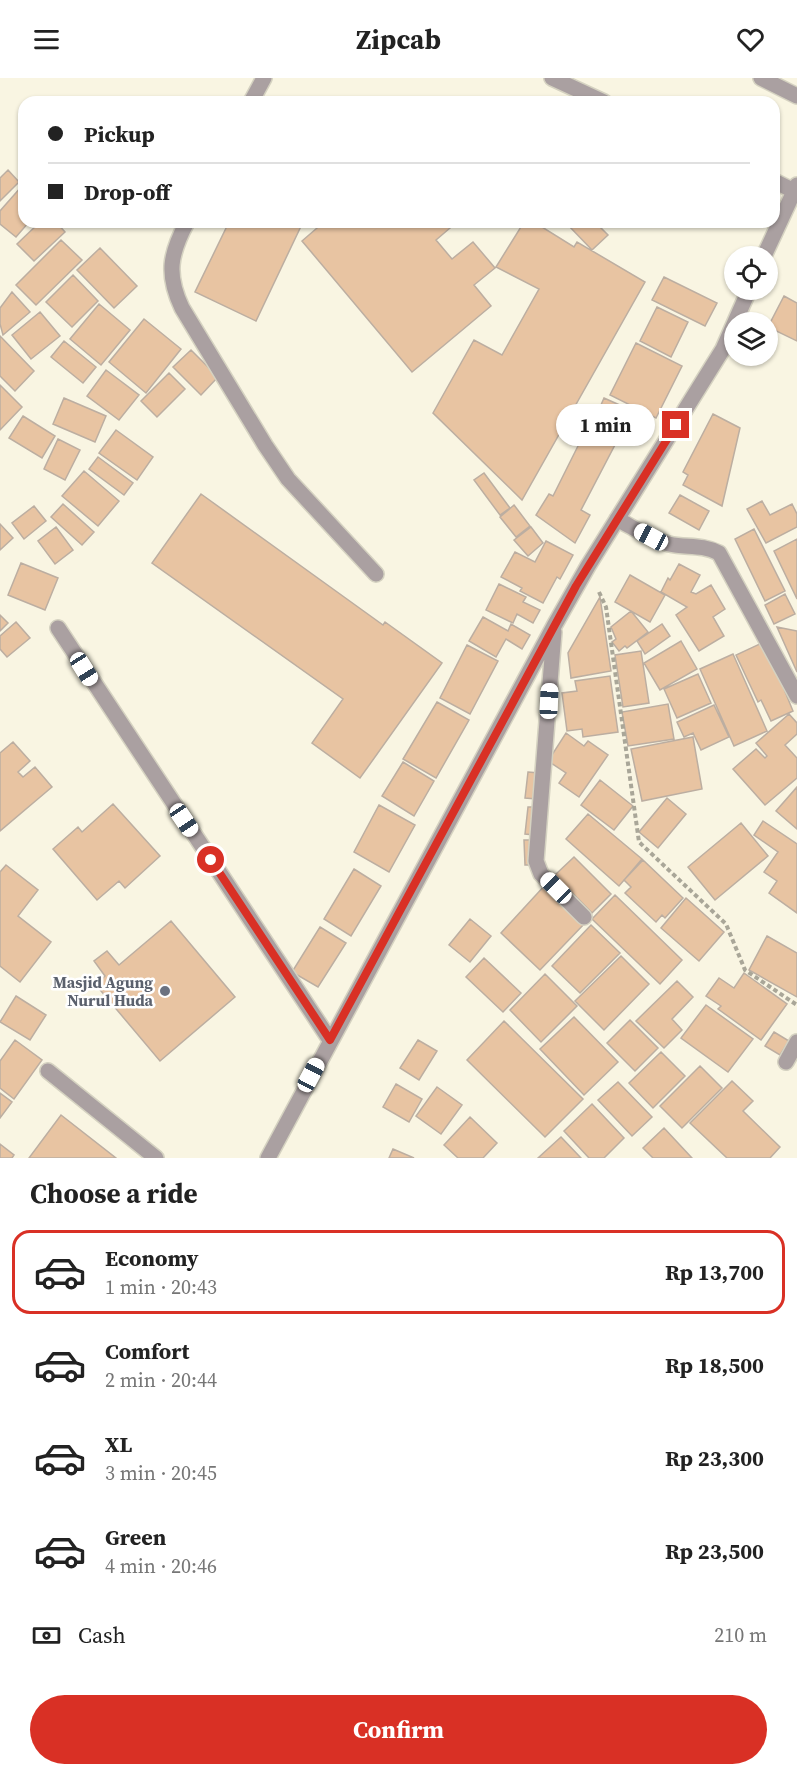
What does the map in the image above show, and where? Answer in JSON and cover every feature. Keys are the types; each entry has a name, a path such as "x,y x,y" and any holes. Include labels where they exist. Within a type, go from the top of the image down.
{"street":[{"path":"254,96 264,78"},
{"path":"552,78 590,96"},
{"path":"761,78 797,96"},
{"path":"780,183 796,188 780,222"},
{"path":"184,228 176,242 171,259 174,291 182,308 288,479 376,574"},
{"path":"769,246 777,228"},
{"path":"268,1158 554,626 588,566 723,349 745,300"},
{"path":"617,519 670,544 700,546 719,553 797,696"},
{"path":"554,626 546,758 536,861 541,874 584,917"},
{"path":"58,628 330,1040"},
{"path":"786,1062 797,1042"},
{"path":"48,1071 156,1158"}],"path":[{"path":"588,566 606,607 639,842 726,924 746,970 797,1005"}],"building":[{"path":"8,170 18,183 0,201 0,178"},
{"path":"18,190 18,228 24,228 16,237 0,224 0,211"},
{"path":"34,228 61,228 65,232 34,261 17,244"},
{"path":"226,228 300,228 256,321 195,292"},
{"path":"317,228 450,228 436,240 452,259 473,242 495,268 474,285 491,306 412,372 302,241"},
{"path":"520,228 544,228 574,247 577,242 645,282 522,500 433,413 474,340 502,355 539,289 496,267"},
{"path":"571,228 601,228 608,235 592,250"},
{"path":"61,240 82,260 36,305 16,285"},
{"path":"100,248 137,286 114,308 77,270"},
{"path":"73,275 98,301 72,327 46,302"},
{"path":"664,277 717,303 705,326 652,300"},
{"path":"12,292 30,312 3,335 0,308"},
{"path":"784,296 797,303 797,341 778,332 778,312 776,312"},
{"path":"99,304 130,330 101,365 70,339"},
{"path":"657,307 688,322 671,357 640,341"},
{"path":"40,312 60,336 31,359 12,335"},
{"path":"144,319 181,349 146,393 109,362"},
{"path":"0,336 34,371 15,391 0,376"},
{"path":"64,341 96,367 83,383 51,357"},
{"path":"636,343 682,366 656,418 610,395"},
{"path":"191,350 218,377 201,395 173,367"},
{"path":"106,370 139,395 119,420 87,396"},
{"path":"169,373 185,389 157,417 141,401"},
{"path":"0,385 22,407 0,430"},
{"path":"64,398 106,416 95,442 53,424"},
{"path":"604,398 633,411 623,434 594,421"},
{"path":"713,414 740,428 722,506 683,485 688,475 683,472"},
{"path":"23,416 55,436 42,458 9,438"},
{"path":"589,424 618,439 581,510 590,515 575,543 536,515 549,494 553,496"},
{"path":"116,430 153,457 137,480 99,453"},
{"path":"58,439 80,450 65,480 44,469"},
{"path":"98,457 133,483 124,495 89,469"},
{"path":"84,471 119,501 98,526 62,496"},
{"path":"484,473 510,508 500,515 474,480"},
{"path":"201,494 383,625 385,622 442,663 360,778 312,743 343,699 152,563"},
{"path":"680,495 709,511 699,530 669,513"},
{"path":"762,501 770,515 792,504 797,514 797,527 766,543 747,509"},
{"path":"63,504 94,532 82,545 51,517"},
{"path":"514,505 530,526 516,537 500,517"},
{"path":"34,506 46,521 24,539 12,523"},
{"path":"0,524 13,538 0,550"},
{"path":"56,527 73,550 55,564 38,541"},
{"path":"531,527 543,543 528,556 514,540"},
{"path":"754,529 785,591 765,601 735,539"},
{"path":"797,539 797,599 774,551"},
{"path":"546,541 573,555 560,579 557,577 543,603 520,591 522,588 501,577 515,552 535,562"},
{"path":"21,563 58,578 45,610 8,595"},
{"path":"679,564 700,575 691,592 696,594 711,585 725,609 713,617 724,636 699,651 676,615 687,607 661,592"},
{"path":"630,575 665,595 650,622 615,602"},
{"path":"499,584 526,597 523,602 540,610 533,623 517,614 513,623 486,610"},
{"path":"785,594 795,614 774,624 765,605"},
{"path":"600,597 611,671 571,678 568,653"},
{"path":"631,611 648,632 627,648 625,646 619,651 612,642 616,639 611,627"},
{"path":"0,615 8,623 0,631"},
{"path":"483,617 508,631 511,624 530,635 522,649 506,639 496,657 469,641"},
{"path":"16,622 30,638 7,657 0,649 0,636"},
{"path":"662,624 670,636 645,654 637,641"},
{"path":"777,627 797,631 797,672"},
{"path":"681,641 697,669 660,690 644,663"},
{"path":"764,642 786,689 784,689 793,711 771,721 761,700 758,702 736,655"},
{"path":"467,645 498,661 470,714 440,698"},
{"path":"641,651 649,703 623,707 615,655"},
{"path":"733,654 767,731 734,746 700,669"},
{"path":"698,674 711,703 677,718 664,689"},
{"path":"610,676 618,732 583,737 582,729 567,731 562,693 577,691 575,681"},
{"path":"437,702 469,720 436,778 403,759"},
{"path":"668,704 674,739 628,746 622,712"},
{"path":"714,705 729,737 701,750 693,733 684,737 677,722"},
{"path":"789,714 797,723 797,734 785,745 797,758 797,778 765,805 733,769 756,749 765,758 767,756 756,743"},
{"path":"566,733 584,746 588,741 608,755 579,797 559,783 566,773 548,761"},
{"path":"693,737 702,789 642,801 631,749"},
{"path":"13,742 30,761 18,772 23,777 35,767 52,787 0,831 0,753"},
{"path":"403,762 434,781 414,816 382,796"},
{"path":"528,772 539,773 536,799 525,798"},
{"path":"600,780 633,806 614,830 581,805"},
{"path":"797,787 797,829 776,811"},
{"path":"667,798 686,814 658,848 639,832"},
{"path":"113,804 160,856 125,888 119,881 97,900 53,849 78,827 82,832"},
{"path":"379,805 415,825 389,872 354,852"},
{"path":"528,807 537,807 534,835 525,834"},
{"path":"588,814 642,859 619,886 566,839"},
{"path":"763,821 797,844 797,913 769,893 777,881 764,872 778,852 754,835"},
{"path":"741,823 768,856 715,900 688,867"},
{"path":"524,840 534,840 534,865 525,865"},
{"path":"574,857 611,894 592,913 555,875"},
{"path":"643,860 683,898 665,918 662,915 656,922 625,893 631,887 624,880"},
{"path":"6,865 38,890 18,916 51,942 20,982 0,966 0,872"},
{"path":"354,869 381,886 351,936 324,919"},
{"path":"546,884 586,922 540,970 501,933"},
{"path":"615,895 682,960 660,984 592,919"},
{"path":"686,898 724,932 699,961 661,928"},
{"path":"470,919 491,936 470,962 449,945"},
{"name":"Masjid Agung Nurul Huda","path":"171,921 235,997 160,1061 96,985 105,976 94,961 107,951 119,965"},
{"path":"591,925 620,953 580,993 552,966"},
{"path":"320,927 346,943 318,987 292,972"},
{"path":"767,936 797,953 797,997 749,970"},
{"path":"621,956 649,984 604,1030 575,1001"},
{"path":"484,958 521,993 503,1012 466,977"},
{"path":"744,973 787,1004 761,1040 718,1009 721,1006 706,996 719,978 734,988"},
{"path":"545,974 577,1006 541,1042 510,1010"},
{"path":"677,981 693,997 672,1019 682,1030 664,1048 636,1021"},
{"path":"16,996 46,1015 30,1040 0,1022"},
{"path":"706,1005 753,1039 728,1072 681,1038"},
{"path":"574,1017 618,1062 584,1095 540,1049"},
{"path":"630,1020 658,1048 635,1071 607,1043"},
{"path":"504,1021 583,1099 545,1137 467,1060"},
{"path":"774,1032 789,1041 780,1055 765,1046"},
{"path":"15,1040 42,1060 14,1099 0,1088 0,1061"},
{"path":"418,1040 437,1051 419,1080 400,1068"},
{"path":"661,1052 685,1076 653,1108 629,1083"},
{"path":"700,1066 722,1088 682,1128 660,1106"},
{"path":"732,1081 753,1101 743,1111 780,1147 770,1158 727,1158 690,1123"},
{"path":"618,1082 652,1117 632,1136 598,1100"},
{"path":"396,1084 422,1099 409,1122 383,1107"},
{"path":"437,1087 462,1105 441,1134 416,1116"},
{"path":"0,1093 12,1102 0,1118"},
{"path":"592,1104 624,1138 604,1158 589,1158 564,1131"},
{"path":"61,1115 116,1158 29,1158"},
{"path":"470,1117 497,1143 483,1158 458,1158 444,1145"},
{"path":"664,1128 692,1158 653,1158 643,1148"},
{"path":"561,1137 581,1158 538,1158"},
{"path":"0,1144 14,1155 12,1158 0,1158"},
{"path":"393,1149 414,1158 389,1158"}],"place":[{"name":"Masjid Agung Nurul Huda","path":"165,991"}],"route":[{"path":"211,860 330,1040 576,586 676,425"}]}
